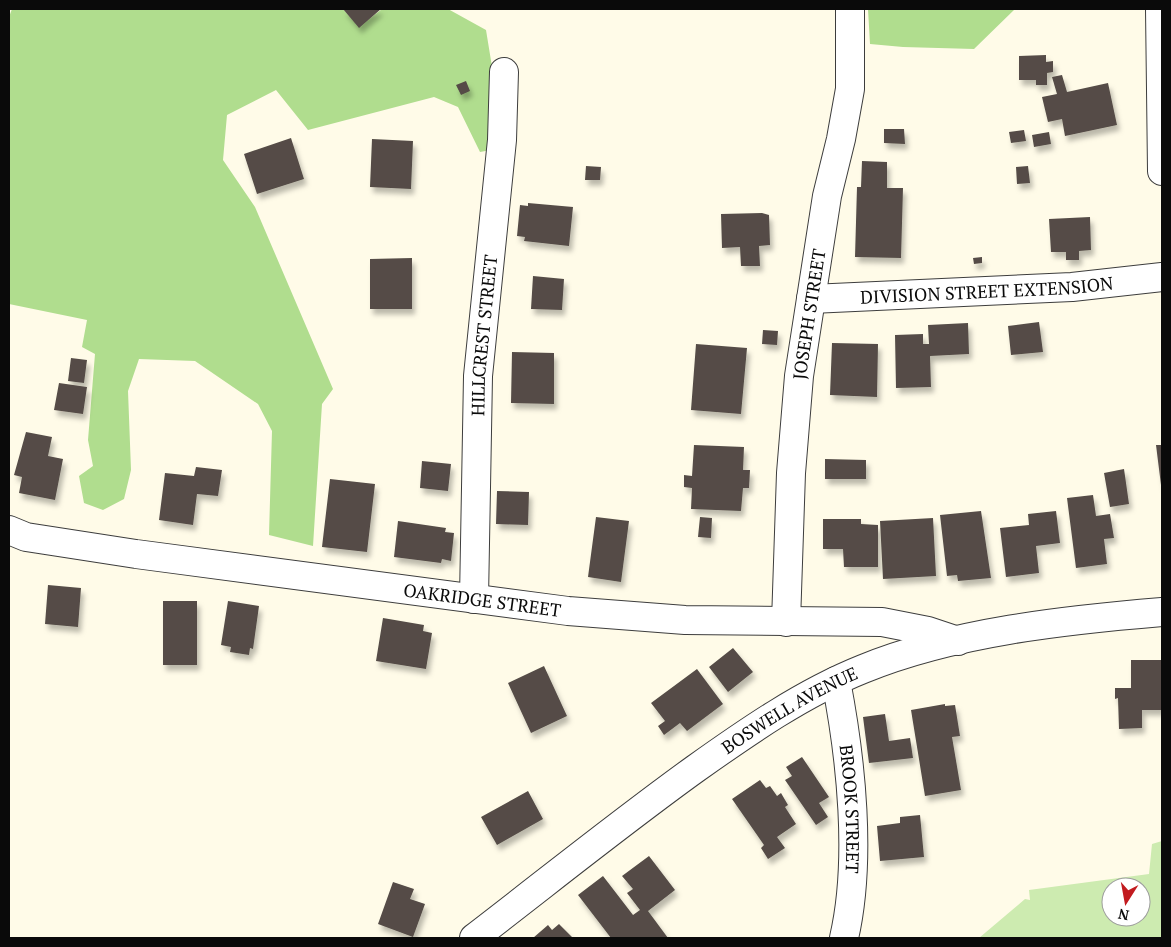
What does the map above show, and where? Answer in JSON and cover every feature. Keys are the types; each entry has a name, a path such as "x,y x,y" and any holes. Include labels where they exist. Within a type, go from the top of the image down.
{"street":[{"name":"JOSEPH STREET","path":"786,622 795,417 827,196 841,139 850,89 850,9"},
{"path":"1160,9 1162,171"},
{"name":"HILLCREST STREET","path":"474,599 478,376 502,140 504,72"},
{"name":"DIVISION STREET EXTENSION","path":"811,298 1062,287 1162,277"},
{"name":"OAKRIDGE STREET","path":"9,530 26,537 136,554 568,611 676,620 882,622 958,641"},
{"name":"BOSWELL AVENUE","path":"474,938 710,758 760,725 836,681 881,662 958,641 1030,627 1162,612"},
{"name":"BROOK STREET","path":"836,681 845,728 851,794 852,882 844,938"}],"green space":[{"path":"12,9 343,9 359,27 382,9 448,9 486,30 494,79 491,150 480,152 458,107 434,97 308,130 276,90 227,115 223,160 255,207 333,389 322,404 313,546 269,535 272,431 258,404 195,361 139,359 128,391 131,470 124,499 103,510 84,503 79,476 93,466 88,440 95,354 82,347 87,320 9,304 9,17"},
{"path":"868,9 1015,9 974,49 870,44"},
{"path":"1162,841 1162,938 979,938 1025,899 1030,900 1029,890 1101,880 1101,927 1151,927 1151,877 1126,877 1149,874 1152,844"}],"building":[{"path":"343,9 381,9 359,28"},
{"path":"1046,55 1046,62 1053,61 1053,72 1047,73 1047,85 1036,85 1036,80 1019,80 1019,56"},
{"path":"1062,75 1067,92 1108,83 1117,125 1065,136 1062,119 1048,122 1042,97 1057,94 1052,77"},
{"path":"466,81 470,91 461,95 456,85"},
{"path":"884,129 904,129 905,144 884,143"},
{"path":"1024,130 1026,141 1011,143 1009,132"},
{"path":"1049,132 1051,144 1034,147 1032,135"},
{"path":"291,138 304,179 257,194 244,154"},
{"path":"372,139 413,141 411,189 370,187"},
{"path":"862,161 887,162 887,188 903,188 901,258 855,257 857,187 861,187"},
{"path":"586,166 601,167 600,180 585,180"},
{"path":"1028,166 1030,183 1017,184 1016,167"},
{"path":"528,203 573,207 569,246 524,241 525,237 517,236 520,205 528,206"},
{"path":"762,213 769,215 770,245 759,246 760,266 741,266 740,247 722,248 721,214"},
{"path":"1090,217 1091,250 1079,251 1079,260 1066,260 1066,252 1051,252 1049,219"},
{"path":"982,257 982,263 974,264 973,258"},
{"path":"412,258 412,309 370,309 370,259"},
{"path":"533,276 564,279 562,310 531,309"},
{"path":"1039,322 1043,352 1011,355 1008,326"},
{"path":"968,323 969,354 930,356 931,387 896,388 895,335 923,334 923,344 929,344 928,325"},
{"path":"763,330 778,331 777,345 762,344"},
{"path":"832,343 878,344 877,397 830,395"},
{"path":"696,344 747,348 741,414 691,410"},
{"path":"512,352 554,353 554,404 511,403"},
{"path":"71,358 87,360 84,383 68,381"},
{"path":"59,383 87,387 83,414 54,410"},
{"path":"26,432 52,437 48,456 63,459 55,500 19,493 22,477 14,475"},
{"path":"694,445 744,447 743,470 750,470 749,488 743,488 741,511 691,509 692,488 684,487 684,475 692,476"},
{"path":"1156,445 1162,445 1162,485 1161,485"},
{"path":"825,459 866,460 866,479 825,479"},
{"path":"422,461 451,464 448,491 420,488"},
{"path":"196,467 222,470 218,496 197,494 193,525 159,520 165,473 194,476"},
{"path":"1124,469 1129,504 1110,507 1104,473"},
{"path":"330,479 375,484 367,552 322,547"},
{"path":"497,491 529,492 528,525 496,524"},
{"path":"1093,495 1096,516 1110,514 1114,538 1104,539 1107,564 1076,568 1067,498"},
{"path":"981,511 991,578 958,581 957,575 947,576 940,515"},
{"path":"1056,511 1060,543 1036,546 1039,573 1006,577 1000,528 1029,525 1028,514"},
{"path":"596,517 629,521 621,582 588,577"},
{"path":"700,517 712,518 711,538 698,537"},
{"path":"933,518 936,576 883,579 880,521"},
{"path":"823,519 861,519 861,524 878,525 878,567 844,567 843,549 823,549"},
{"path":"398,521 446,528 445,532 454,533 451,561 442,559 441,563 394,557"},
{"path":"48,585 81,588 78,627 45,624"},
{"path":"163,601 197,601 197,665 163,665"},
{"path":"228,601 259,606 253,649 250,648 249,655 230,652 231,647 221,645"},
{"path":"383,618 424,625 423,631 432,633 426,669 376,661"},
{"path":"733,648 753,672 728,692 709,667"},
{"path":"1131,660 1162,660 1162,710 1142,710 1142,728 1119,729 1118,698 1115,699 1115,688 1131,688"},
{"path":"544,666 567,716 531,733 508,683"},
{"path":"697,669 723,704 687,731 680,723 664,735 658,726 665,721 651,703"},
{"path":"945,704 945,706 955,705 960,736 952,737 961,790 925,796 911,710"},
{"path":"885,714 889,741 910,738 913,758 869,763 863,717"},
{"path":"802,757 829,797 819,803 828,817 816,825 785,780 792,776 786,767"},
{"path":"760,780 766,788 770,786 777,796 781,793 788,805 785,807 796,824 777,837 785,848 768,859 761,848 764,845 732,799"},
{"path":"528,791 543,819 497,845 481,817"},
{"path":"920,815 924,857 880,861 877,826 900,823 900,817"},
{"path":"649,856 675,890 648,911 668,938 611,938 578,895 603,876 633,915 640,910 627,893 633,889 622,876"},
{"path":"393,882 414,889 410,899 425,904 413,937 378,924"},
{"path":"559,924 573,938 533,938 548,925 552,930"}]}
